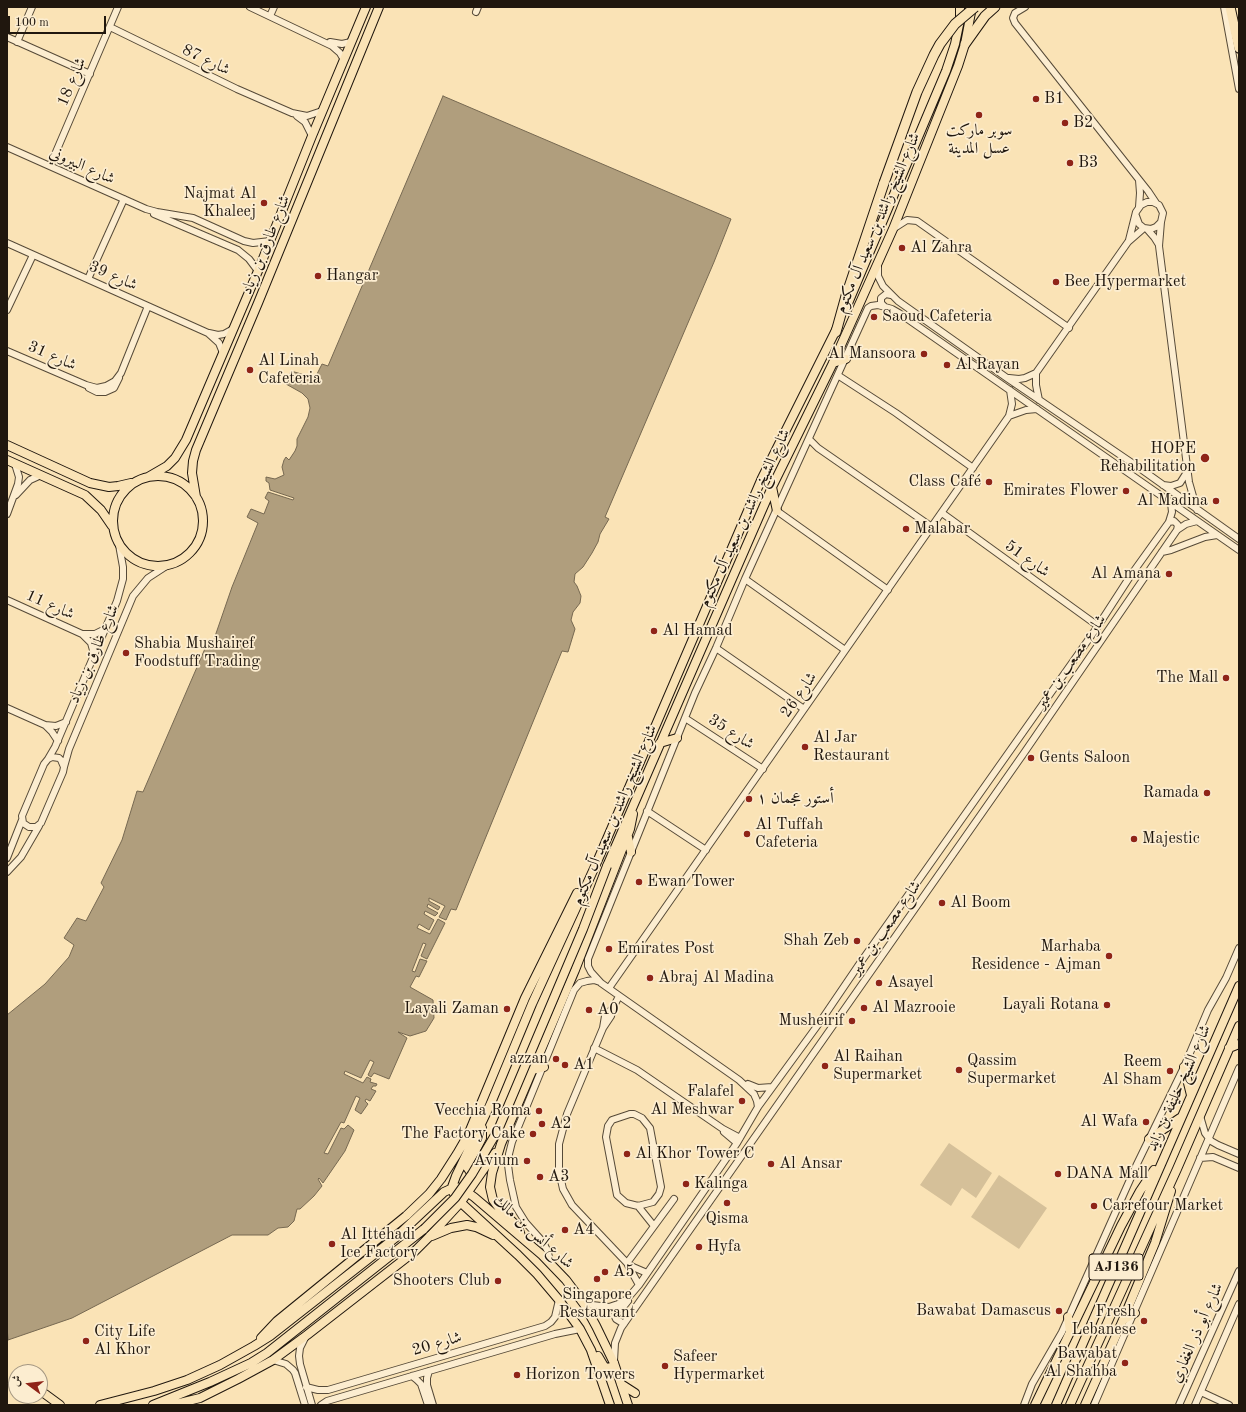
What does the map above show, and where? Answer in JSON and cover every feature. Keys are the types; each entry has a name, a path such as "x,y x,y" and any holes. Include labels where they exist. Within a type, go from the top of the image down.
{"highway":[{"path":"836,332 846,296 884,183 917,92 940,44 955,24 975,7"},
{"path":"965,44 985,16 995,7"},
{"path":"1230,7 1239,48"}],"main road":[{"name":"شارع طارق بن زياد","path":"148,477 167,466 181,450 190,433 366,7"},
{"name":"شارع طارق بن زياد","path":"196,497 192,473 196,450 261,296 379,7"},
{"name":"شارع الشيخ راشد بن سعيد آل مكتوم","path":"100,1405 154,1391 187,1380 220,1365 254,1346 270,1336 370,1257 418,1217 444,1192 452,1187 482,1125 532,1004 596,862 760,485 836,332 946,71 955,44 960,20 960,7"},
{"name":"شارع الشيخ راشد بن سعيد آل مكتوم","path":"153,1405 210,1382 251,1363 267,1353 424,1229 455,1198 472,1174 498,1130 583,929 607,866 772,487 833,363 893,228 958,66 965,44 972,7"},
{"path":"344,60 355,65"},
{"path":"833,363 846,359"},
{"path":"7,445 99,486 113,486 136,482 148,477 162,476 175,480 186,487 196,497 202,511 201,534 198,542 182,559 168,565 149,566 140,563 132,558 119,545 113,528 101,510 85,495 7,460"},
{"path":"113,528 114,512 119,498 136,482"},
{"path":"772,487 777,510"},
{"path":"660,743 677,738"},
{"path":"521,1237 518,1227 501,1211 493,1200 490,1180 501,1144 575,970 627,836 632,822 633,807"},
{"path":"627,836 630,852"},
{"path":"254,1346 277,1321 406,1216 429,1194 441,1179 468,1135 525,998 580,886 596,862"},
{"name":"شارع الشيخ خليفة بن زايد","path":"1056,1405 1239,986"},
{"name":"شارع الشيخ خليفة بن زايد","path":"1070,1405 1177,1169 1239,1026"},
{"path":"1229,1048 1239,1044"},
{"path":"532,1070 544,1067"},
{"path":"1184,1068 1191,1095"},
{"path":"1149,1139 1181,1118"},
{"path":"482,1125 482,1138 468,1165 468,1170 471,1173 478,1173 491,1159"},
{"path":"162,1402 171,1404 182,1403 200,1398 273,1360 307,1335 415,1251 461,1202 501,1144"},
{"path":"1035,1405 1120,1226 1140,1191 1163,1158"},
{"path":"1085,1405 1123,1320 1161,1224 1177,1169"},
{"path":"461,1202 454,1196 452,1187 458,1187 468,1193"},
{"name":"شارع أنس بن مالك","path":"468,1193 521,1237 550,1263 566,1280 584,1304 596,1326 614,1363 627,1404"},
{"name":"شارع أنس بن مالك","path":"461,1202 537,1274 560,1300 580,1329 591,1350 610,1405"},
{"path":"415,1251 425,1236 442,1220 444,1216 440,1210 435,1209 425,1216 418,1217"},
{"path":"429,1237 451,1228 467,1226 481,1229 500,1238"},
{"path":"1123,1320 1135,1313"},
{"path":"1068,1317 1070,1332"},
{"path":"591,1350 598,1356 605,1368 612,1367 614,1363"},
{"path":"621,1384 635,1393"},
{"path":"48,1396 60,1405"}],"street":[{"path":"17,42 32,7"},
{"name":"شارع 18","path":"50,166 118,7"},
{"path":"250,7 322,40 335,48 344,60"},
{"path":"270,16 274,7"},
{"path":"1025,7 1013,15 1015,23 1148,191 1163,213 1159,246 1187,472 1191,492 1197,510"},
{"path":"1224,7 1239,89"},
{"name":"شارع 87","path":"110,27 237,89 292,113 305,122 312,136"},
{"path":"7,38 90,74"},
{"path":"322,40 338,44 351,42"},
{"name":"شارع 87","path":"292,113 307,116 317,114 322,111"},
{"name":"شارع البيروني","path":"7,147 146,209 164,219 238,250 249,259 258,271"},
{"path":"1007,378 1019,379 1036,373 1128,242 1139,207 1139,180"},
{"path":"88,279 124,199"},
{"path":"1139,207 1147,202 1156,203"},
{"name":"شارع البيروني","path":"146,209 200,220 244,241 253,243 270,241"},
{"path":"1136,216 1139,224 1146,228 1154,237 1159,246"},
{"path":"893,228 907,220 917,221 1069,328"},
{"path":"1128,242 1146,228 1156,227 1161,222"},
{"name":"شارع 39","path":"7,243 208,333 219,343 223,352"},
{"path":"7,310 33,254"},
{"path":"878,263 880,281 892,296 1007,378 1138,467 1239,539"},
{"path":"885,307 880,301 882,296 886,294 892,296"},
{"path":"601,983 591,972 588,966 588,959 630,852 685,718 745,579 839,376 868,308 875,305 885,307 899,313 1239,550"},
{"name":"شارع 31","path":"7,351 86,385 97,388 106,386 115,381 121,373 148,306"},
{"name":"شارع 39","path":"208,333 218,334 229,332 233,329"},
{"path":"1036,373 1036,390 1039,400"},
{"path":"839,376 896,413 973,468"},
{"name":"شارع 26","path":"609,988 1009,416 1012,404 1010,390"},
{"path":"1009,416 1026,410 1037,409"},
{"path":"809,439 818,448 932,527"},
{"path":"7,514 14,498 19,477 16,464"},
{"path":"1162,485 1176,485 1180,483 1187,472"},
{"path":"14,498 30,480 42,475"},
{"name":"شارع مصعب بن عمير","path":"584,1304 614,1306 630,1296 639,1285 739,1140 758,1107 820,1022 876,940 1098,626 1131,575 1169,522 1172,512 1171,503"},
{"path":"777,510 888,590"},
{"name":"شارع 51","path":"942,513 1098,626"},
{"path":"1169,522 1174,521 1178,525 1177,530"},
{"path":"1177,530 1186,524 1197,521"},
{"name":"شارع مصعب بن عمير","path":"614,1363 615,1343 624,1324 767,1118 907,921 1177,530"},
{"path":"1162,552 1173,550 1204,537 1217,535"},
{"name":"شارع طارق بن زياد","path":"7,858 22,820 25,807 44,764 58,741 117,601 123,579 123,567 119,545"},
{"name":"شارع طارق بن زياد","path":"7,872 21,857 39,826 64,767 69,749 133,596 148,578 168,565"},
{"path":"745,579 845,650"},
{"name":"شارع 11","path":"7,600 82,634 91,643 94,655"},
{"name":"شارع 11","path":"82,634 95,634 106,628"},
{"path":"716,648 804,709"},
{"path":"7,708 45,725 56,726 66,722"},
{"name":"شارع 35","path":"685,718 763,769"},
{"path":"45,725 58,741"},
{"path":"48,759 52,757 58,758 61,760 64,767"},
{"path":"647,811 706,850"},
{"path":"22,820 28,827 32,828 39,826"},
{"path":"1024,1405 1032,1384 1054,1346 1068,1317 1149,1139 1184,1068 1208,1010 1229,973 1239,948"},
{"path":"550,1263 548,1252 543,1242 526,1223 516,1207 511,1190 508,1165 509,1154 512,1142 544,1067 574,990 580,984 586,980 594,980 609,988 739,1080 754,1094 758,1107"},
{"path":"620,996 613,1008 605,1016 603,1028 571,1103 559,1144 559,1171 563,1189 572,1205 627,1263 636,1269 647,1273"},
{"path":"594,1048 637,1070 739,1140"},
{"path":"1094,1405 1135,1313 1239,1068"},
{"path":"739,1080 754,1087 772,1087"},
{"path":"638,1206 653,1202 659,1194 661,1187 650,1128 642,1118 634,1114 630,1114 612,1120 607,1130 606,1137 617,1195 626,1203 638,1206 654,1226"},
{"path":"1200,1116 1205,1133 1209,1138 1218,1145 1239,1154"},
{"path":"1200,1158 1213,1157 1239,1168"},
{"path":"627,1263 674,1199"},
{"path":"627,1263 639,1285"},
{"name":"شارع أبو ذر الغفاري","path":"1179,1405 1239,1271"},
{"path":"650,1288 658,1286"},
{"path":"624,1324 616,1319 614,1315 616,1311 627,1303 630,1296"},
{"name":"شارع 20","path":"306,1387 318,1390 328,1390 538,1328 554,1320 560,1300"},
{"name":"شارع أبو ذر الغفاري","path":"1195,1405 1239,1304"},
{"path":"538,1328 541,1333 540,1338"},
{"name":"شارع 20","path":"321,1405 331,1400 540,1338 561,1332 580,1329"},
{"path":"307,1335 300,1348 298,1356 312,1405"},
{"path":"273,1360 286,1364 293,1370 305,1405"},
{"path":"428,1405 427,1382 429,1371"},
{"path":"412,1376 421,1384 433,1405"},
{"path":"328,1390 328,1395 331,1400"},
{"path":"1201,1392 1229,1405"}],"shaded area":[{"path":"443,96 731,219 605,517 609,519 600,534 598,542 592,553 583,567 575,574 574,582 581,596 580,603 573,612 571,620 575,629 568,652 562,651 456,910 451,909 446,920 439,917 445,906 429,898 429,901 440,907 438,910 428,904 427,907 438,913 435,916 425,911 424,914 434,920 429,930 419,924 417,928 430,934 438,919 445,923 427,959 421,956 426,944 423,943 412,971 415,972 420,959 427,961 419,977 416,976 410,987 433,1000 434,1018 426,1031 410,1036 398,1032 407,1038 389,1079 374,1073 371,1077 368,1075 374,1062 370,1060 361,1078 345,1071 344,1074 363,1083 367,1077 371,1079 370,1082 377,1084 371,1089 376,1091 370,1101 366,1099 365,1101 368,1104 361,1114 355,1110 360,1098 356,1096 344,1123 341,1122 324,1153 328,1154 341,1128 344,1129 348,1125 354,1130 345,1151 323,1183 319,1178 318,1179 322,1186 300,1209 297,1209 294,1221 288,1227 278,1228 268,1235 232,1235 72,1318 8,1340 7,1015 45,984 69,957 74,945 64,938 77,918 86,921 104,887 101,883 122,840 137,791 143,792 207,644 212,645 232,587 258,523 247,517 251,509 264,514 269,501 265,498 268,492 293,500 294,498 270,490 269,483 266,481 266,477 275,479 284,475 282,467 284,460 286,457 289,460 295,451 297,439 308,417 310,408 308,399 302,393 286,384 291,371 315,378 322,364 328,366"},
{"path":"949,1143 992,1173 976,1198 962,1188 951,1206 920,1185"},
{"path":"999,1175 1047,1208 1019,1249 971,1217"}],"place":[{"name":"B1","path":"1036,99"},
{"name":"سوبر ماركت عسل المدينة","path":"979,115"},
{"name":"B2","path":"1065,123"},
{"name":"B3","path":"1070,163"},
{"name":"Najmat Al Khaleej","path":"264,203"},
{"name":"Al Zahra","path":"902,248"},
{"name":"Hangar","path":"318,276"},
{"name":"Bee Hypermarket","path":"1056,282"},
{"name":"Saoud Cafeteria","path":"874,317"},
{"name":"Al Mansoora","path":"924,354"},
{"name":"Al Rayan","path":"947,365"},
{"name":"Al Linah Cafeteria","path":"250,370"},
{"name":"HOPE Rehabilitation","path":"1205,458"},
{"name":"Class Café","path":"989,482"},
{"name":"Emirates Flower","path":"1126,491"},
{"name":"Al Madina","path":"1216,501"},
{"name":"Malabar","path":"906,529"},
{"name":"Al Amana","path":"1169,574"},
{"name":"Al Hamad","path":"654,631"},
{"name":"Shabia Mushairef Foodstuff Trading","path":"126,653"},
{"name":"The Mall","path":"1226,678"},
{"name":"Al Jar Restaurant","path":"805,747"},
{"name":"Gents Saloon","path":"1031,758"},
{"name":"Ramada","path":"1207,793"},
{"name":"أستور عجمان ١","path":"749,799"},
{"name":"Al Tuffah Cafeteria","path":"747,834"},
{"name":"Majestic","path":"1134,839"},
{"name":"Ewan Tower","path":"639,882"},
{"name":"Al Boom","path":"942,903"},
{"name":"Shah Zeb","path":"857,941"},
{"name":"Emirates Post","path":"609,949"},
{"name":"Marhaba Residence - Ajman","path":"1109,956"},
{"name":"Abraj Al Madina","path":"650,978"},
{"name":"Asayel","path":"879,983"},
{"name":"Layali Rotana","path":"1107,1005"},
{"name":"Al Mazrooie","path":"864,1008"},
{"name":"Layali Zaman","path":"507,1009"},
{"name":"A0","path":"589,1010"},
{"name":"Musheirif","path":"852,1021"},
{"name":"azzan","path":"556,1059"},
{"name":"A1","path":"565,1065"},
{"name":"Al Raihan Supermarket","path":"825,1066"},
{"name":"Qassim Supermarket","path":"959,1070"},
{"name":"Reem Al Sham","path":"1170,1071"},
{"name":"Falafel Al Meshwar","path":"742,1101"},
{"name":"Vecchia Roma","path":"539,1111"},
{"name":"Al Wafa","path":"1146,1122"},
{"name":"A2","path":"542,1124"},
{"name":"The Factory Cake","path":"533,1134"},
{"name":"Al Khor Tower C","path":"627,1154"},
{"name":"Avium","path":"527,1161"},
{"name":"Al Ansar","path":"771,1164"},
{"name":"DANA Mall","path":"1058,1174"},
{"name":"A3","path":"540,1177"},
{"name":"Kalinga","path":"686,1184"},
{"name":"Qisma","path":"727,1203"},
{"name":"Carrefour Market","path":"1094,1206"},
{"name":"A4","path":"565,1230"},
{"name":"Al Ittehadi Ice Factory","path":"332,1244"},
{"name":"Hyfa","path":"699,1247"},
{"name":"A5","path":"605,1272"},
{"name":"Singapore Restaurant","path":"597,1279"},
{"name":"Shooters Club","path":"498,1281"},
{"name":"Bawabat Damascus","path":"1059,1311"},
{"name":"Fresh Lebanese","path":"1144,1321"},
{"name":"City Life Al Khor","path":"86,1341"},
{"name":"Bawabat Al Shahba","path":"1125,1363"},
{"name":"Safeer Hypermarket","path":"665,1366"},
{"name":"Horizon Towers","path":"517,1375"}]}
